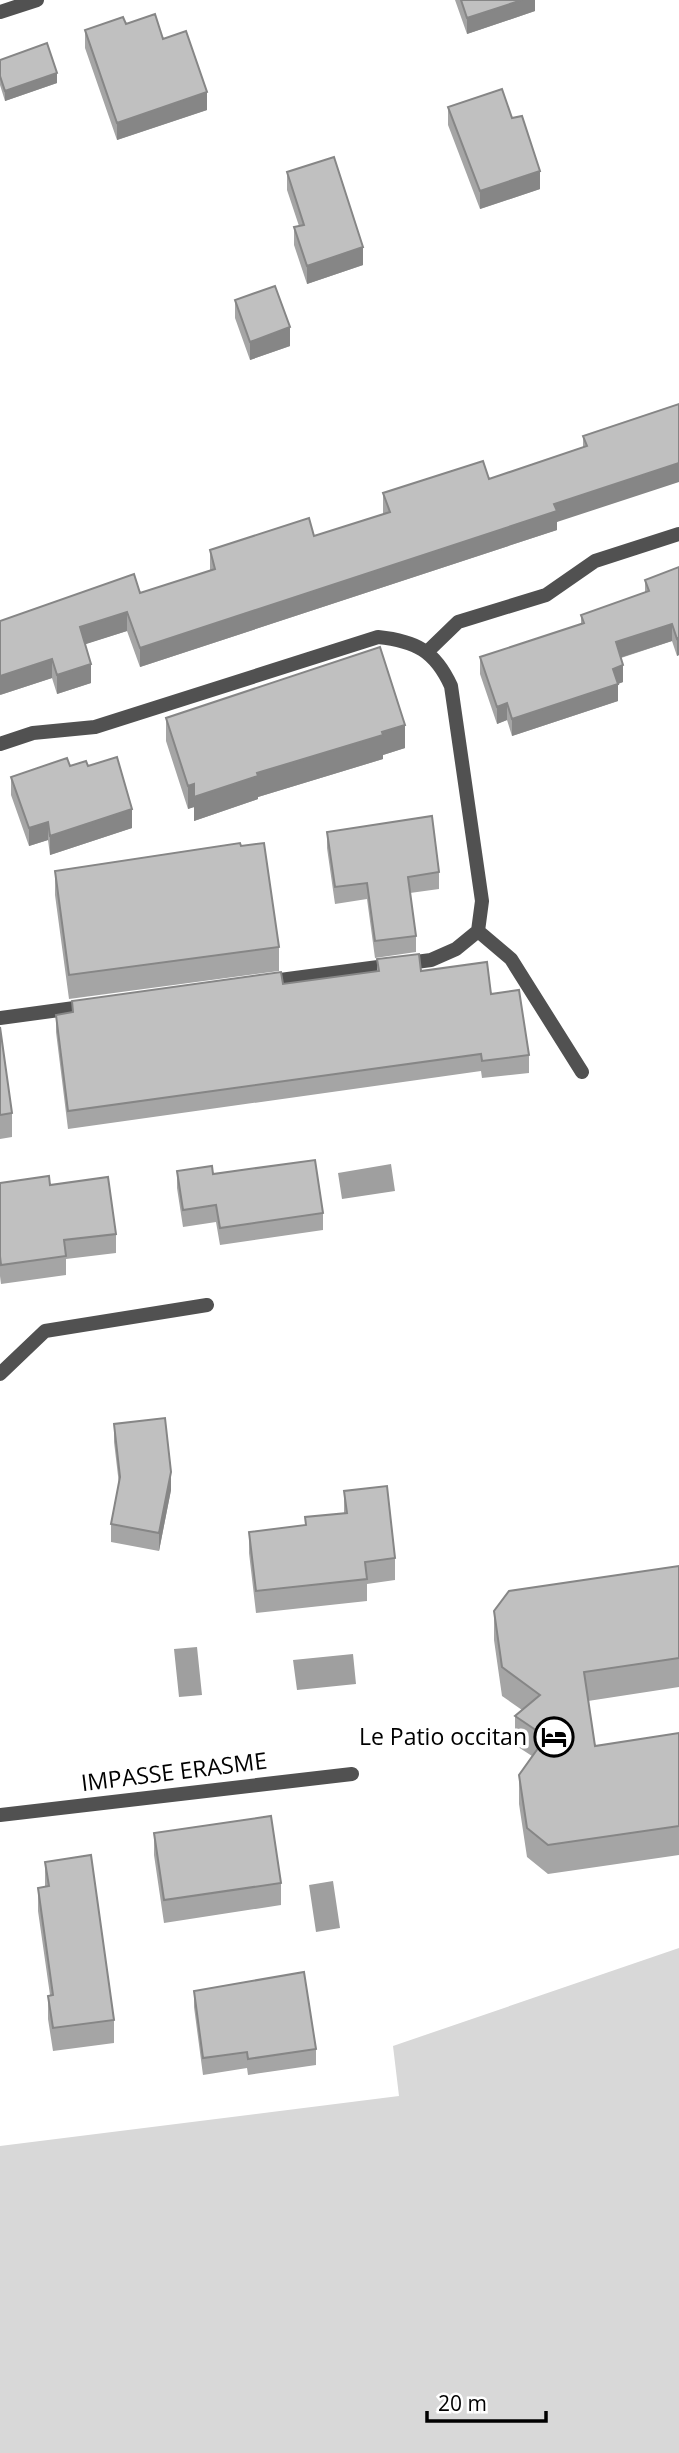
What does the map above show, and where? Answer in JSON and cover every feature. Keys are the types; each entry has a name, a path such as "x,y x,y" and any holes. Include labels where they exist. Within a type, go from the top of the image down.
{"street":[{"path":"0,12 37,0"},
{"path":"427,652 458,622 546,595 595,561 679,534"},
{"path":"0,744 33,733 95,727 378,637 404,640 427,652 442,665 451,686 482,901 478,931 456,949 431,960 256,984"},
{"path":"478,931 511,959 582,1072"},
{"path":"0,1018 108,1003"},
{"path":"0,1374 45,1331 207,1305"},
{"name":"IMPASSE ERASME","path":"0,1815 352,1774"}],"shaded area":[{"path":"391,1164 395,1191 342,1199 338,1173"},
{"path":"197,1647 202,1695 179,1697 174,1649"},
{"path":"353,1654 356,1684 297,1690 293,1660"},
{"path":"333,1881 340,1928 316,1932 309,1885"},
{"path":"679,1948 679,2453 0,2453 0,2146 399,2096 393,2046"}],"building":[{"path":"461,0 522,0 467,18"},
{"path":"155,14 163,39 186,31 207,92 117,123 85,30 123,17 126,24"},
{"path":"47,43 57,73 5,91 0,76 0,60"},
{"path":"502,89 512,118 522,116 540,171 480,191 448,107"},
{"path":"334,157 363,247 307,266 294,227 304,225 287,172"},
{"path":"275,286 290,327 250,342 235,300"},
{"path":"679,404 679,463 554,504 557,511 140,648 127,612 80,627 91,664 57,675 52,659 0,676 0,621 134,574 140,593 215,569 210,550 309,518 314,536 390,512 383,493 483,461 489,479 587,446 583,436"},
{"path":"679,567 679,638 677,639 672,624 616,642 623,665 613,669 618,684 512,719 507,703 497,707 480,657 584,623 581,615 649,591 645,580"},
{"path":"380,647 405,725 382,732 383,735 257,773 258,776 194,797 194,784 188,786 166,718"},
{"path":"117,757 132,809 50,836 48,822 29,828 11,777 67,758 70,766 86,761 88,766"},
{"path":"432,816 439,872 408,877 416,936 375,941 367,883 335,887 327,832"},
{"path":"240,843 241,846 264,843 279,947 69,975 55,871"},
{"path":"419,954 421,971 487,962 491,994 519,990 529,1055 482,1061 481,1054 68,1111 56,1015 73,1012 72,1001 281,972 283,984 379,971 377,959"},
{"path":"0,1027 12,1113 0,1115"},
{"path":"315,1160 323,1213 220,1228 216,1205 183,1210 177,1171 212,1166 213,1174"},
{"path":"49,1176 50,1185 108,1177 116,1234 64,1240 66,1256 1,1265 0,1183"},
{"path":"165,1418 171,1472 159,1533 111,1524 120,1477 114,1424"},
{"path":"387,1486 395,1558 365,1562 367,1579 256,1591 249,1532 306,1525 305,1517 347,1513 344,1491"},
{"name":"Le Patio occitan","path":"679,1566 679,1658 584,1672 595,1746 679,1733 679,1826 548,1845 527,1828 519,1775 546,1737 515,1716 540,1695 502,1667 494,1611 509,1591"},
{"path":"271,1816 281,1883 164,1900 154,1833"},
{"path":"91,1855 114,2020 53,2028 48,1996 53,1995 38,1888 49,1886 45,1862"},
{"path":"304,1972 316,2049 248,2059 247,2052 203,2058 194,1991"}],"place":[{"name":"Le Patio occitan","path":"554,1737"}]}
